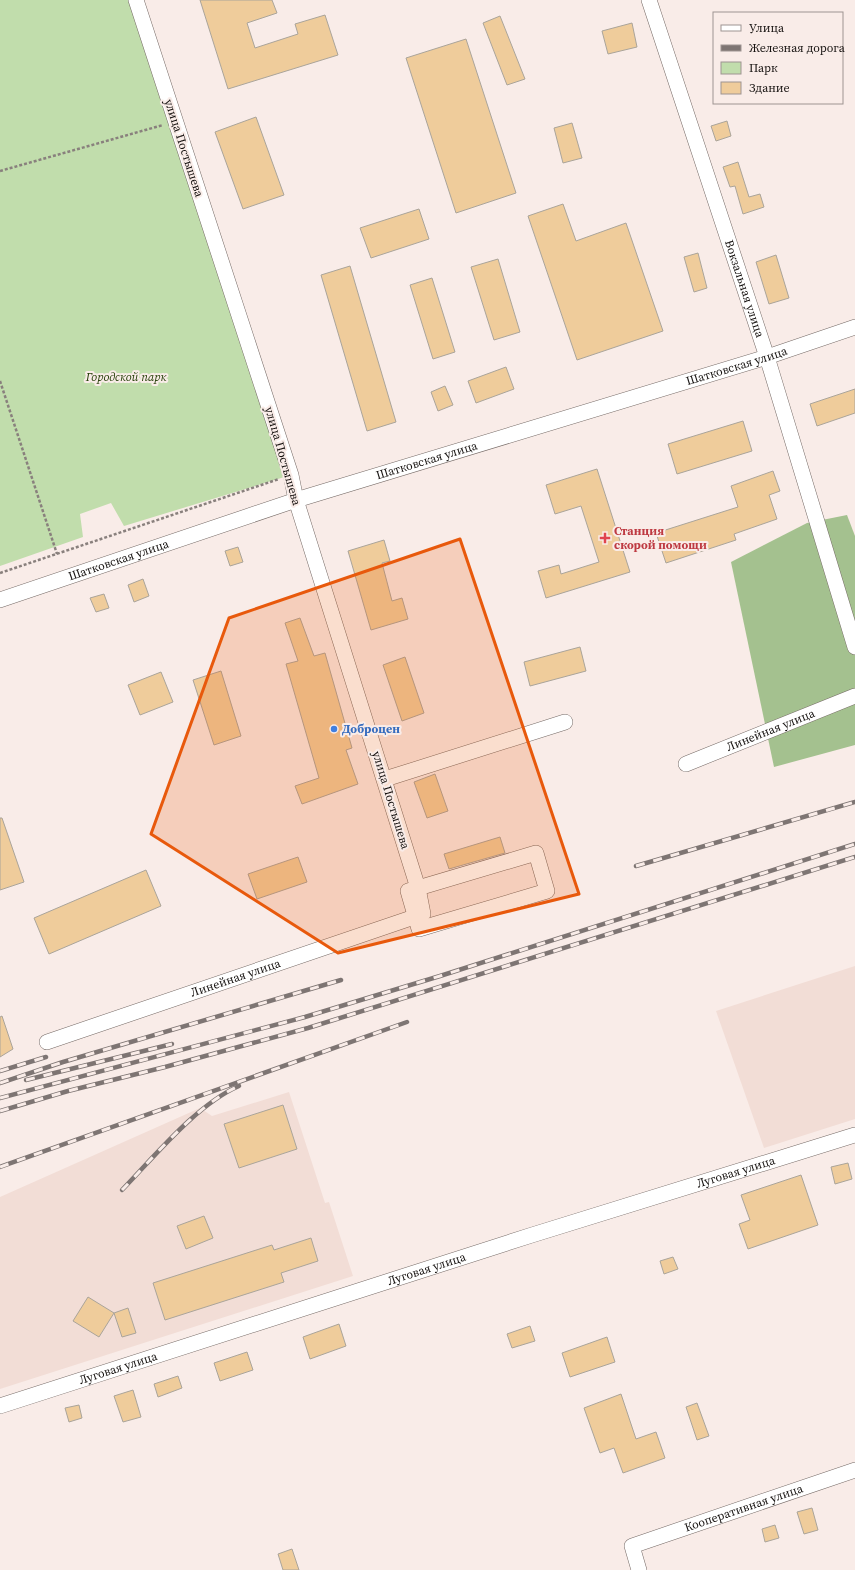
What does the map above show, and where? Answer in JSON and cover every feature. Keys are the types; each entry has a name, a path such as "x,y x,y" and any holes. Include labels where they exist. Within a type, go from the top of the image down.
{"street":[{"name":"улица Постышева","path":"136,0 291,475 296,500 385,779 418,888 419,916"},
{"name":"Вокзальная улица","path":"649,0 767,357 855,647"},
{"name":"Шатковская улица","path":"0,600 296,500 767,357 855,327"},
{"name":"Линейная улица","path":"686,764 855,696"},
{"path":"385,779 565,722"},
{"path":"418,888 536,853 547,891 419,929 419,916"},
{"name":"Линейная улица","path":"47,1042 419,916"},
{"name":"Луговая улица","path":"0,1406 532,1236 855,1135"},
{"name":"Кооперативная улица","path":"639,1570 632,1546 855,1470"}],"path":[{"path":"0,172 175,122"},
{"path":"0,381 57,554"},
{"path":"0,573 291,475"}],"highlighted area":[{"path":"460,539 579,894 338,953 151,834 229,618"}],"shaded area":[{"path":"855,966 855,1119 764,1148 716,1011"},
{"path":"289,1092 325,1203 329,1202 353,1276 0,1389 0,1197 200,1108 212,1116"}],"green space":[{"name":"Городской парк","path":"0,0 136,0 291,475 124,526 111,503 80,514 83,537 0,566"},
{"path":"847,515 855,536 855,745 774,767 731,562 807,523"}],"building":[{"path":"200,0 272,0 277,13 247,23 255,48 298,34 295,24 325,15 338,55 228,89"},
{"path":"500,16 525,79 507,85 483,23"},
{"path":"632,23 637,47 608,54 602,31"},
{"path":"466,39 516,193 456,213 406,58"},
{"path":"256,117 284,195 243,209 215,132"},
{"path":"727,121 731,136 716,141 711,126"},
{"path":"572,123 582,158 563,163 554,128"},
{"path":"738,162 749,197 760,194 764,207 743,214 735,186 730,187 723,167"},
{"path":"563,204 576,241 626,223 663,331 577,360 528,216"},
{"path":"419,209 429,239 371,258 360,228"},
{"path":"698,253 707,288 694,292 684,257"},
{"path":"776,255 789,298 769,304 756,262"},
{"path":"498,259 520,332 494,340 471,267"},
{"path":"350,266 396,422 367,431 321,275"},
{"path":"432,278 455,352 433,359 410,285"},
{"path":"506,367 514,389 476,403 468,381"},
{"path":"445,386 453,405 438,411 431,392"},
{"path":"855,389 855,413 817,426 810,404"},
{"path":"743,421 752,451 677,474 668,444"},
{"name":"Станция скорой помощи","path":"597,469 630,572 546,598 538,571 559,565 561,574 599,562 581,506 555,514 546,485"},
{"path":"773,471 780,491 769,495 777,519 734,534 736,540 666,563 656,533 738,507 731,486"},
{"path":"384,540 390,561 382,563 392,601 402,598 408,619 371,630 348,551"},
{"path":"238,547 243,562 230,566 225,551"},
{"path":"143,579 149,596 134,602 128,585"},
{"path":"104,594 109,608 96,612 90,598"},
{"path":"300,618 314,656 325,653 352,748 346,750 358,784 302,804 295,786 319,778 286,664 298,661 285,623"},
{"path":"580,647 586,671 530,686 524,662"},
{"path":"405,657 424,713 402,721 383,665"},
{"path":"221,671 241,736 214,745 193,680"},
{"path":"161,672 173,702 140,715 128,685"},
{"path":"435,774 448,811 427,818 414,782"},
{"path":"0,818 2,818 24,882 0,890"},
{"path":"500,837 505,853 449,869 444,854"},
{"path":"298,857 307,882 257,899 248,874"},
{"path":"146,870 161,906 49,954 34,918"},
{"path":"2,1016 13,1049 0,1057 0,1017"},
{"path":"283,1105 297,1149 239,1168 224,1124"},
{"path":"848,1163 852,1179 835,1184 831,1167"},
{"path":"801,1175 818,1225 748,1249 739,1224 750,1220 741,1195"},
{"path":"204,1216 213,1238 186,1249 177,1226"},
{"path":"311,1238 318,1261 281,1273 284,1282 165,1320 153,1283 272,1245 274,1250"},
{"path":"673,1257 678,1269 664,1274 660,1261"},
{"path":"88,1297 114,1313 99,1337 73,1321"},
{"path":"128,1308 136,1333 122,1337 114,1313"},
{"path":"339,1324 346,1346 310,1359 303,1337"},
{"path":"530,1326 535,1341 512,1348 507,1334"},
{"path":"607,1337 615,1362 570,1377 562,1353"},
{"path":"247,1352 253,1370 220,1381 214,1363"},
{"path":"178,1376 182,1388 158,1397 154,1384"},
{"path":"133,1390 141,1417 123,1422 114,1396"},
{"path":"621,1394 636,1439 656,1432 665,1458 623,1473 614,1448 600,1453 584,1408"},
{"path":"697,1403 709,1436 697,1440 686,1407"},
{"path":"79,1405 82,1418 69,1422 65,1408"},
{"path":"812,1508 818,1530 804,1534 797,1512"},
{"path":"775,1525 779,1538 765,1542 762,1529"},
{"path":"292,1549 299,1570 283,1570 278,1554"}],"railway":[{"path":"636,866 855,802"},
{"path":"0,1098 305,1017 440,976 855,844"},
{"path":"0,1111 68,1091 165,1067 308,1028 855,857"},
{"path":"0,1083 63,1062 341,980"},
{"path":"0,1167 407,1022"},
{"path":"26,1080 172,1044"},
{"path":"0,1071 46,1057"},
{"path":"122,1190 162,1147 192,1118 223,1094 239,1086"}],"place":[{"name":"Станция скорой помощи","path":"605,538"},
{"name":"Доброцен","path":"334,729"}]}
